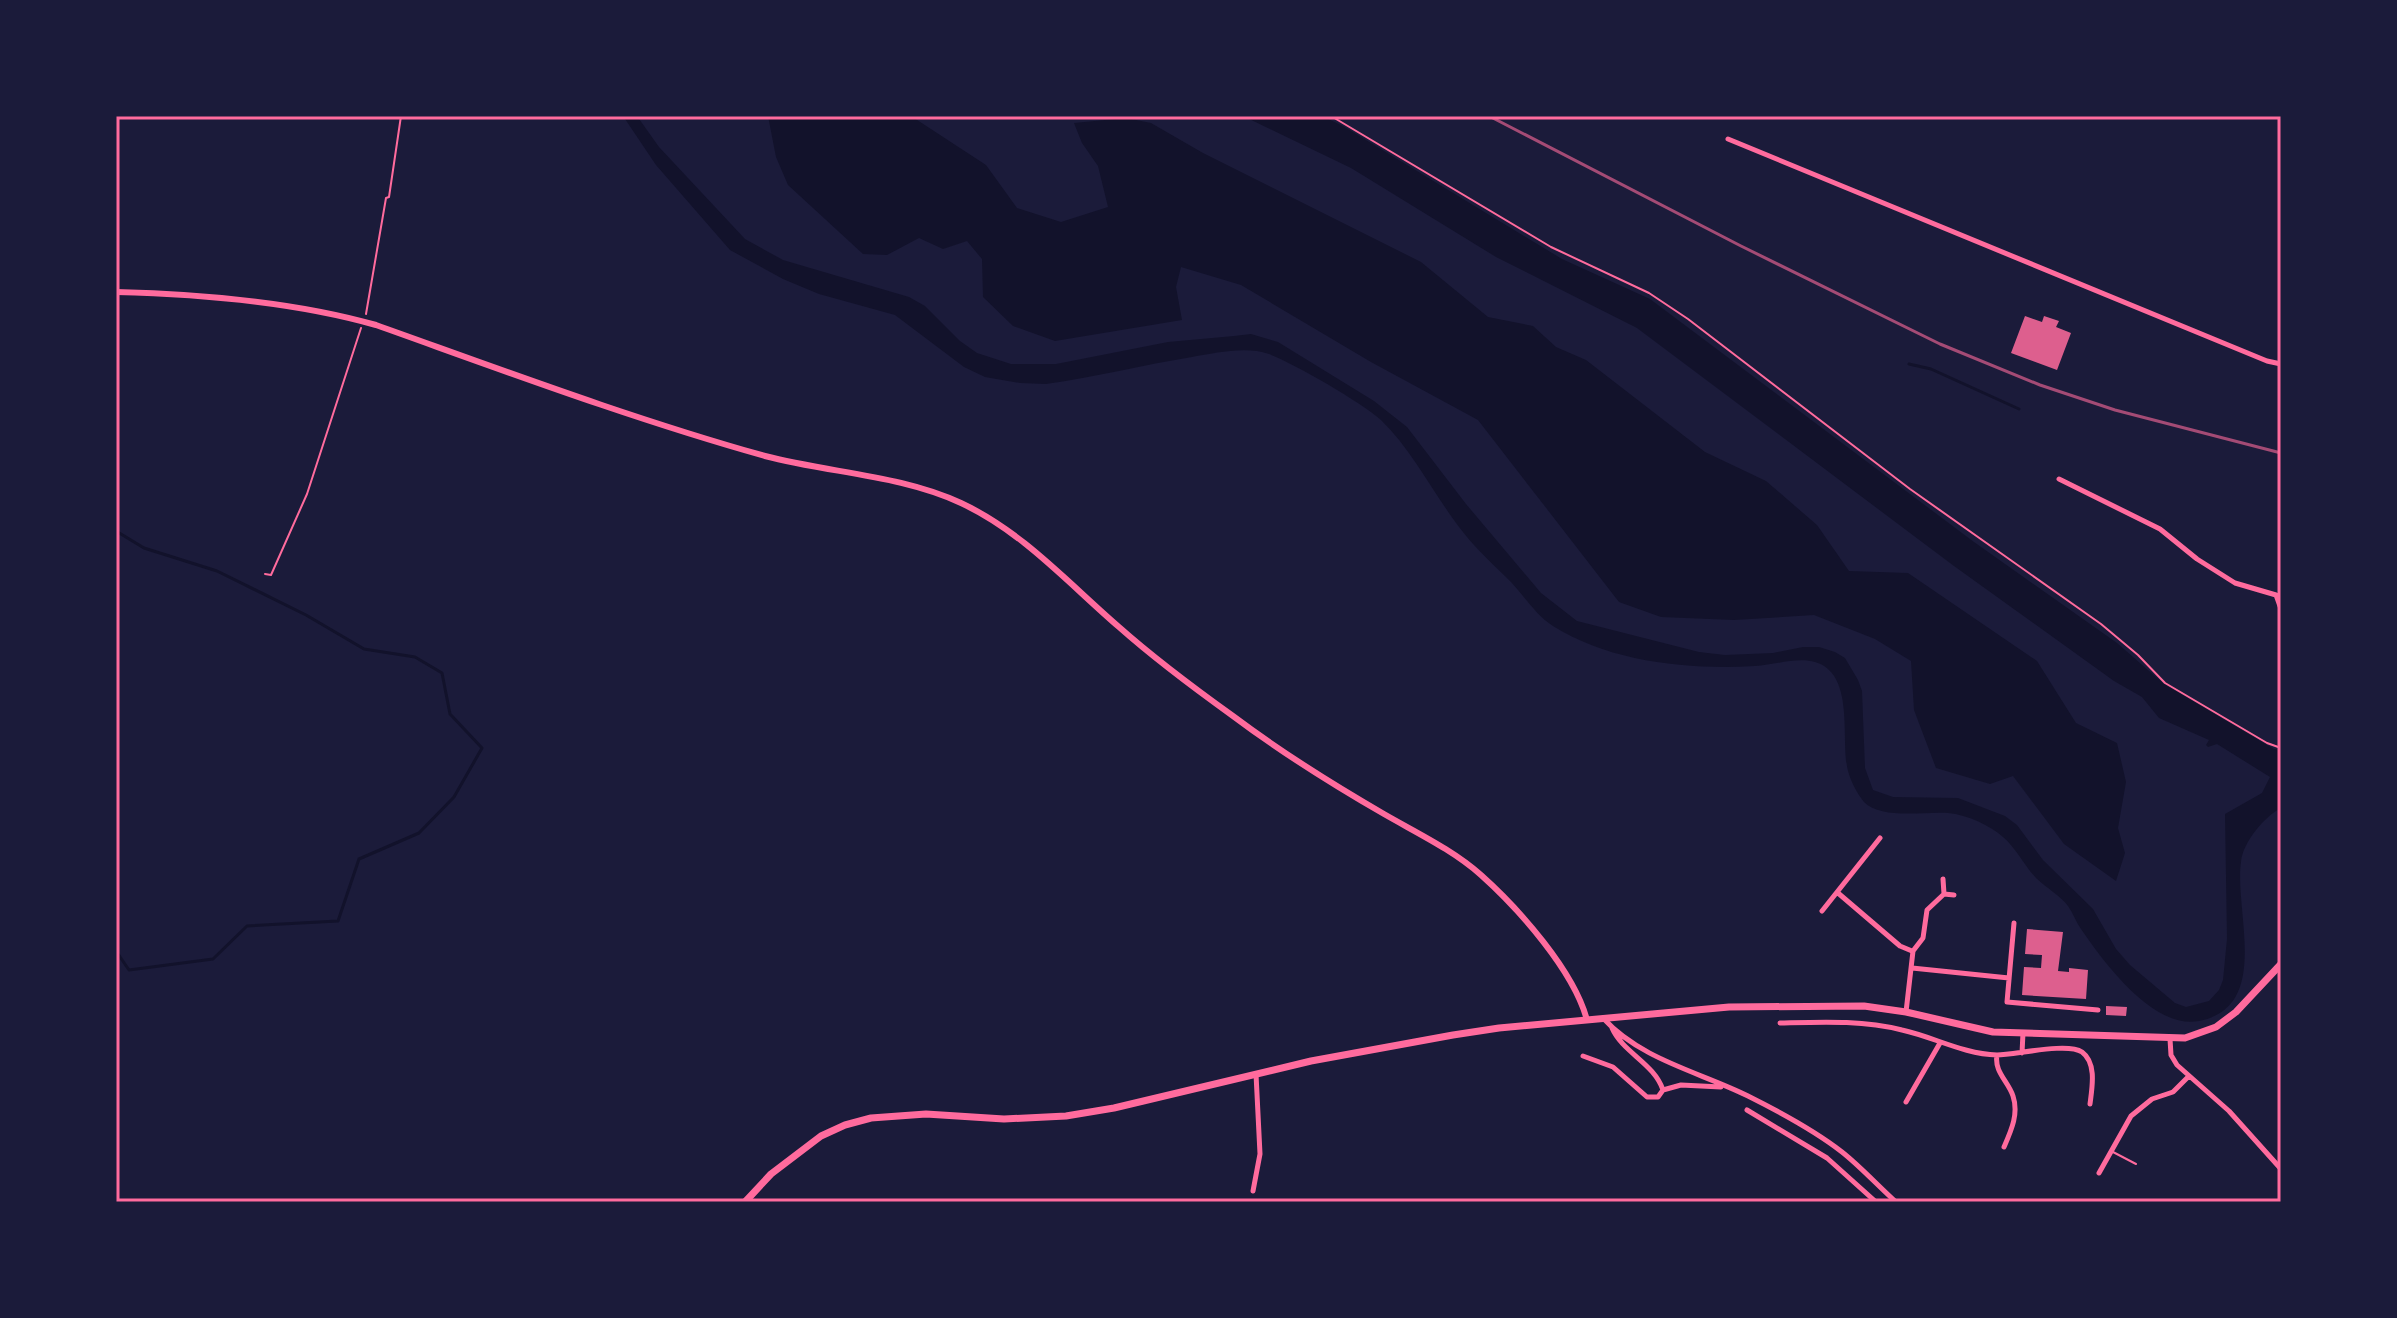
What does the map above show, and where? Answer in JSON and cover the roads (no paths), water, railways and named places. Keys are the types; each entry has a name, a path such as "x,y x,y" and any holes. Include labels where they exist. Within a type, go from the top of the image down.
{"main road":[{"path":"745,1202 771,1174 821,1136 871,1118 926,1114 1004,1119 1066,1116 1114,1108 1340,1055 1438,1038 1499,1028 1729,1007 1864,1006 1906,1012 1993,1032 2087,1033 2170,1039 2197,1035 2216,1027 2247,1002 2281,964"}],"street":[{"path":"1728,139 2281,364"},
{"path":"116,292 185,295 319,311 365,321 561,392 732,446 814,467 930,490 963,504 1033,549 1119,627 1233,717 1301,764 1450,852 1480,874 1507,900 1552,957 1571,984 1587,1020"},
{"path":"2059,479 2160,529 2197,559 2235,583 2276,595"},
{"path":"2276,595 2281,588"},
{"path":"2276,595 2281,609"},
{"path":"1822,911 1880,838"},
{"path":"1943,879 1944,894"},
{"path":"1838,893 1900,946 1913,951"},
{"path":"1906,1012 1913,951 1923,938 1927,910 1944,894 1954,895"},
{"path":"2014,923 2007,1002 2098,1010"},
{"path":"1912,968 2009,978"},
{"path":"1603,1018 1612,1028 1671,1064 1726,1087 1824,1138 1858,1165 1896,1202"},
{"path":"1780,1023 1843,1022 1882,1026 1915,1033 1965,1051 1997,1055 2065,1049 2083,1053 2092,1072 2090,1104"},
{"path":"1612,1028 1616,1037 1659,1079 1663,1090"},
{"path":"2022,1053 2023,1033"},
{"path":"2170,1039 2173,1060 2229,1111 2281,1169"},
{"path":"1906,1102 1940,1043"},
{"path":"1997,1055 1997,1067 2010,1089 2015,1107 2014,1120 2004,1147"},
{"path":"1583,1056 1613,1067 1647,1097 1658,1097 1663,1090 1681,1085 1726,1087"},
{"path":"1253,1191 1260,1154 1256,1074"},
{"path":"2099,1173 2138,1109 2152,1099 2173,1092 2189,1076"},
{"path":"1747,1110 1827,1158 1876,1202"}],"lane":[{"path":"2112,1151 2136,1164"}],"waterway":[{"path":"1909,364 1931,369 2019,409"},
{"path":"116,531 144,548 217,571 306,615 364,649 415,657 442,673 450,714 482,748 454,797 419,833 359,859 338,921 247,926 213,959 129,970 116,951"}],"railway":[{"path":"1489,116 1940,344 2040,385 2115,410 2281,453"}]}
